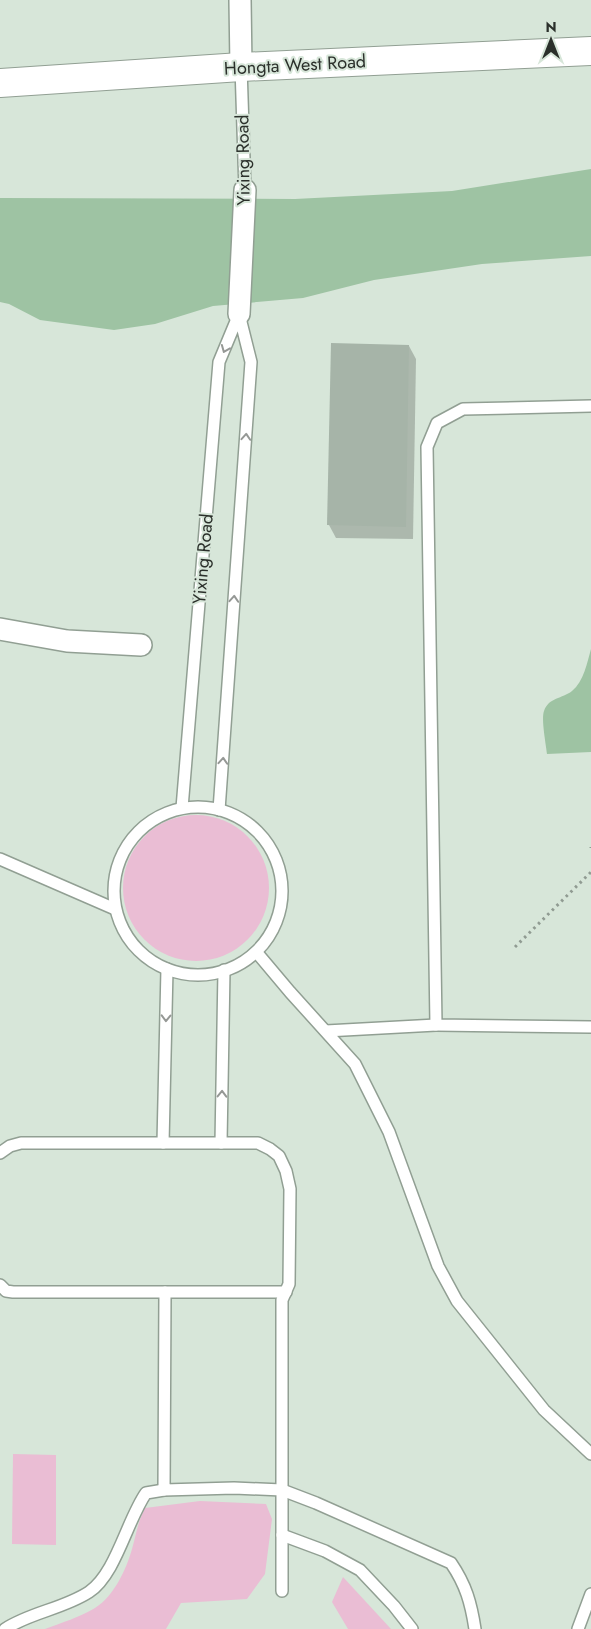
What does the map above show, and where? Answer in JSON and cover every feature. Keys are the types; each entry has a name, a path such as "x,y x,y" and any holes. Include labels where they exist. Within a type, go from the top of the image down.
{"street":[{"path":"240,0 241,67"},
{"name":"Hongta West Road","path":"0,83 241,67 591,51"},
{"name":"Yixing Road","path":"239,314 245,190"},
{"path":"0,629 67,641 141,645"}],"lane":[{"name":"Yixing Road","path":"241,67 245,190"},
{"name":"Yixing Road","path":"182,808 220,362 239,314"},
{"name":"Yixing Road","path":"220,810 251,362 239,314"},
{"path":"436,1025 428,447 437,423 463,409 591,406"},
{"path":"200,807 220,810 243,820 262,836 276,858 282,883 281,908 272,932 258,954 236,967 211,975 186,975 161,967 140,953 124,933 115,909 114,882 120,857 135,834 156,818 182,808 200,807"},
{"path":"0,859 115,909"},
{"path":"258,954 355,1064 388,1132 438,1266 457,1301 544,1410 591,1454"},
{"path":"163,1143 167,969"},
{"path":"221,1143 224,970"},
{"path":"326,1031 436,1025 591,1027"},
{"path":"0,1153 10,1146 20,1143 258,1143 279,1156 286,1170 290,1198 289,1284 282,1300 282,1591"},
{"path":"0,1285 6,1291 13,1292 286,1292"},
{"path":"164,1490 165,1292"},
{"path":"5,1629 18,1621 89,1592 102,1579 111,1564 138,1505 146,1493 164,1490 234,1488 282,1490 316,1503 451,1564 462,1580 472,1608 475,1629"},
{"path":"282,1535 325,1551 360,1570 394,1606 412,1629"},
{"path":"578,1629 591,1594"}],"path":[{"path":"515,947 591,872"}],"shaded area":[{"path":"591,169 591,256 482,264 374,280 303,298 213,306 155,324 114,330 40,320 9,304 0,302 0,198 295,199 452,191"},
{"path":"591,649 591,752 547,754 543,725 543,715 546,706 568,694 576,687 584,671"},
{"path":"196,815 210,816 224,821 237,827 248,836 257,847 263,860 268,874 268,902 263,916 257,929 248,940 237,949 224,955 210,960 196,961 182,960 168,955 155,949 144,940 135,929 129,916 124,902 123,888 124,874 129,860 135,847 144,836 155,827 168,821 182,816"},
{"path":"13,1454 56,1455 56,1545 12,1544"},
{"path":"200,1501 266,1504 272,1519 265,1574 247,1599 181,1603 166,1629 45,1629 95,1608 108,1597 126,1565 145,1508"},
{"path":"343,1577 391,1629 348,1629 332,1602"}],"building":[{"path":"331,343 409,345 406,527 327,525"}]}
